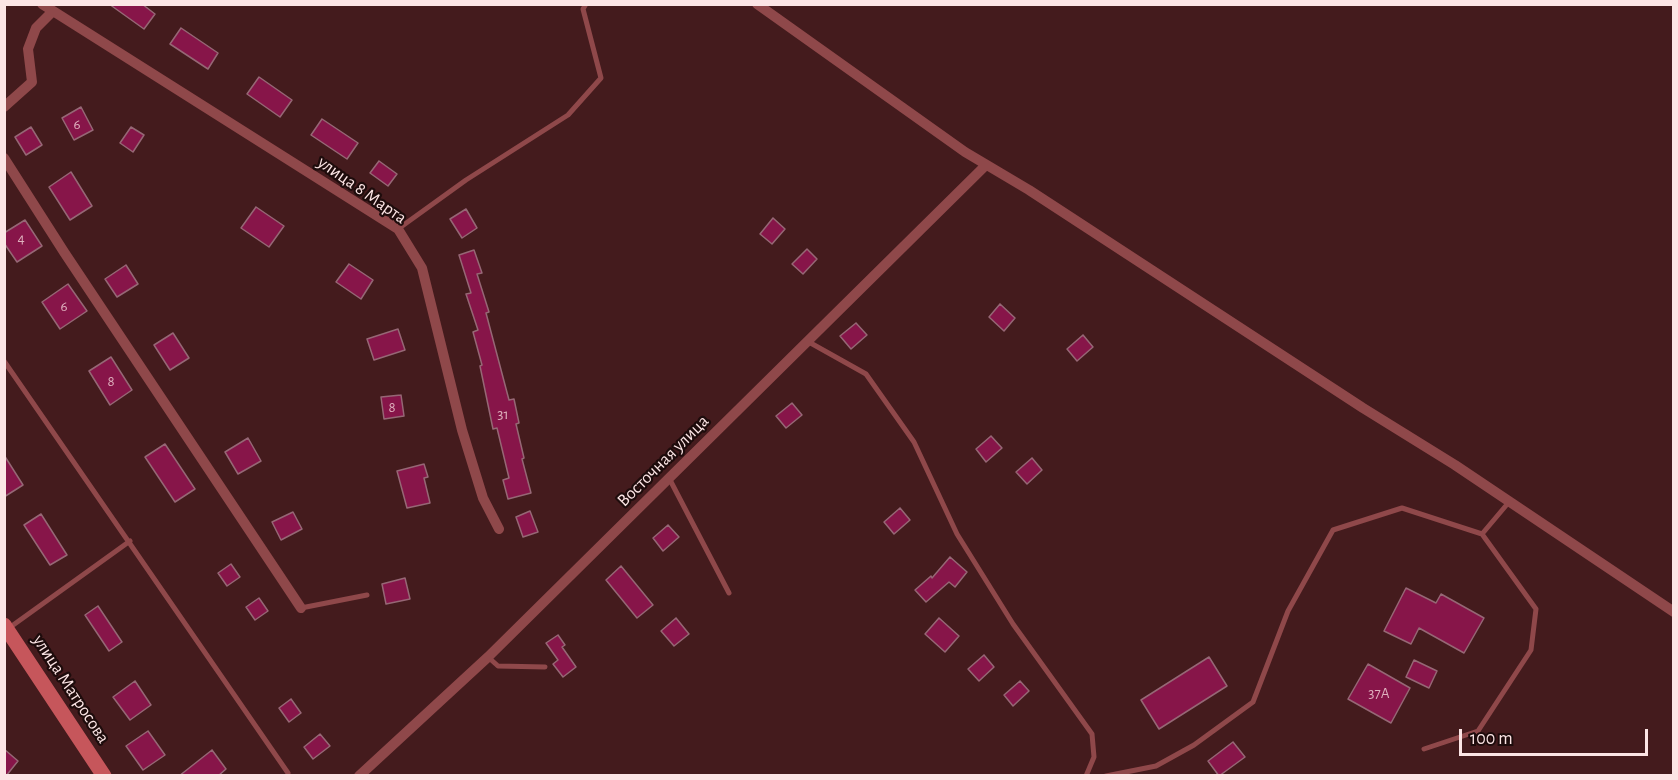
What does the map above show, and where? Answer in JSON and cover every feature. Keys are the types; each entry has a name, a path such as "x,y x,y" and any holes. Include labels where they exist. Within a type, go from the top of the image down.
{"street":[{"name":"улица 8 Марта","path":"42,4 398,230 422,268 462,430 483,498 499,529"},
{"path":"757,4 955,146 1029,190 1674,612"},
{"path":"4,107 32,82 28,49 36,27 53,11"},
{"path":"4,158 301,609"},
{"name":"Восточная улица","path":"359,776 488,657 986,165"},
{"name":"улица Матросова","path":"6,627 104,776"}],"lane":[{"path":"398,230 504,155 568,115 601,78 583,9 586,4"},
{"path":"807,341 866,374 914,442 957,534 1013,624 1092,734 1094,757 1086,776"},
{"path":"4,361 288,773"},
{"path":"669,478 729,593"},
{"path":"1482,534 1509,502"},
{"path":"1106,776 1156,766 1194,745 1253,702 1288,611 1333,530 1402,508 1482,534 1536,609 1531,650 1478,731 1424,748"},
{"path":"6,627 130,541"},
{"path":"301,609 367,595"},
{"path":"488,657 498,666 545,667"}],"building":[{"path":"109,4 142,4 155,14 144,29"},
{"path":"181,28 218,53 208,69 170,44"},
{"path":"259,77 292,100 280,117 247,94"},
{"path":"81,107 93,130 74,140 62,118"},
{"path":"322,119 358,143 347,159 311,135"},
{"path":"31,127 42,145 26,155 15,137"},
{"path":"131,127 144,135 133,152 120,143"},
{"path":"379,161 397,174 388,186 370,173"},
{"path":"71,172 92,206 70,220 49,187"},
{"path":"256,207 284,226 269,247 241,228"},
{"path":"466,209 477,228 462,238 450,219"},
{"path":"773,218 785,229 772,244 760,234"},
{"path":"25,220 42,246 17,262 4,243 4,233"},
{"path":"807,249 817,259 803,274 792,264"},
{"path":"474,250 482,273 477,274 489,312 486,313 509,400 514,399 519,423 516,424 524,458 522,459 531,493 508,499 503,480 509,478 497,428 493,429 480,366 482,365 473,332 478,330 466,294 471,293 459,255"},
{"path":"349,264 373,280 361,299 336,282"},
{"path":"126,265 138,284 117,297 105,279"},
{"path":"68,284 87,311 60,329 42,302"},
{"path":"1000,304 1015,318 1004,331 989,317"},
{"path":"856,323 867,335 851,349 840,336"},
{"path":"398,329 405,350 374,360 367,339"},
{"path":"173,333 189,358 170,370 154,345"},
{"path":"1083,335 1093,347 1077,361 1067,349"},
{"path":"111,357 132,390 110,405 89,371"},
{"path":"401,395 404,416 384,419 381,397"},
{"path":"792,403 802,415 786,428 776,416"},
{"path":"991,436 1002,448 986,462 976,449"},
{"path":"248,438 261,461 238,474 225,452"},
{"path":"165,444 195,489 175,502 145,457"},
{"path":"4,455 23,485 4,497"},
{"path":"1032,458 1042,470 1027,484 1016,472"},
{"path":"424,464 428,477 424,478 430,503 407,508 397,471"},
{"path":"900,508 910,520 894,534 884,522"},
{"path":"530,511 538,532 523,537 516,517"},
{"path":"293,512 302,529 281,540 272,522"},
{"path":"41,514 67,555 50,565 24,525"},
{"path":"668,525 679,537 663,551 653,538"},
{"path":"950,557 967,572 955,587 949,582 926,602 915,590 931,576 932,578"},
{"path":"231,564 240,577 227,586 218,573"},
{"path":"621,566 653,605 637,618 606,580"},
{"path":"405,578 410,599 386,604 382,584"},
{"path":"1406,588 1436,603 1441,594 1484,618 1464,653 1419,628 1411,644 1384,631"},
{"path":"259,598 268,611 255,620 246,607"},
{"path":"98,606 122,642 109,651 85,615"},
{"path":"676,618 689,634 674,646 661,631"},
{"path":"939,618 959,636 945,652 925,634"},
{"path":"558,635 565,645 562,647 576,667 563,677 553,664 558,660 546,643"},
{"path":"984,655 994,667 979,681 968,669"},
{"path":"1209,657 1227,686 1159,729 1141,700"},
{"path":"1414,660 1437,671 1429,688 1406,677"},
{"path":"1368,664 1410,688 1391,723 1348,699"},
{"path":"135,681 151,705 130,720 113,697"},
{"path":"1020,681 1029,691 1013,706 1004,695"},
{"path":"291,699 301,713 289,722 279,708"},
{"path":"148,731 165,755 143,770 126,746"},
{"path":"320,734 330,746 313,759 304,747"},
{"path":"1233,742 1245,757 1219,776 1208,761"},
{"path":"4,749 18,761 6,776 4,776"},
{"path":"212,750 226,769 218,776 179,776"}]}
